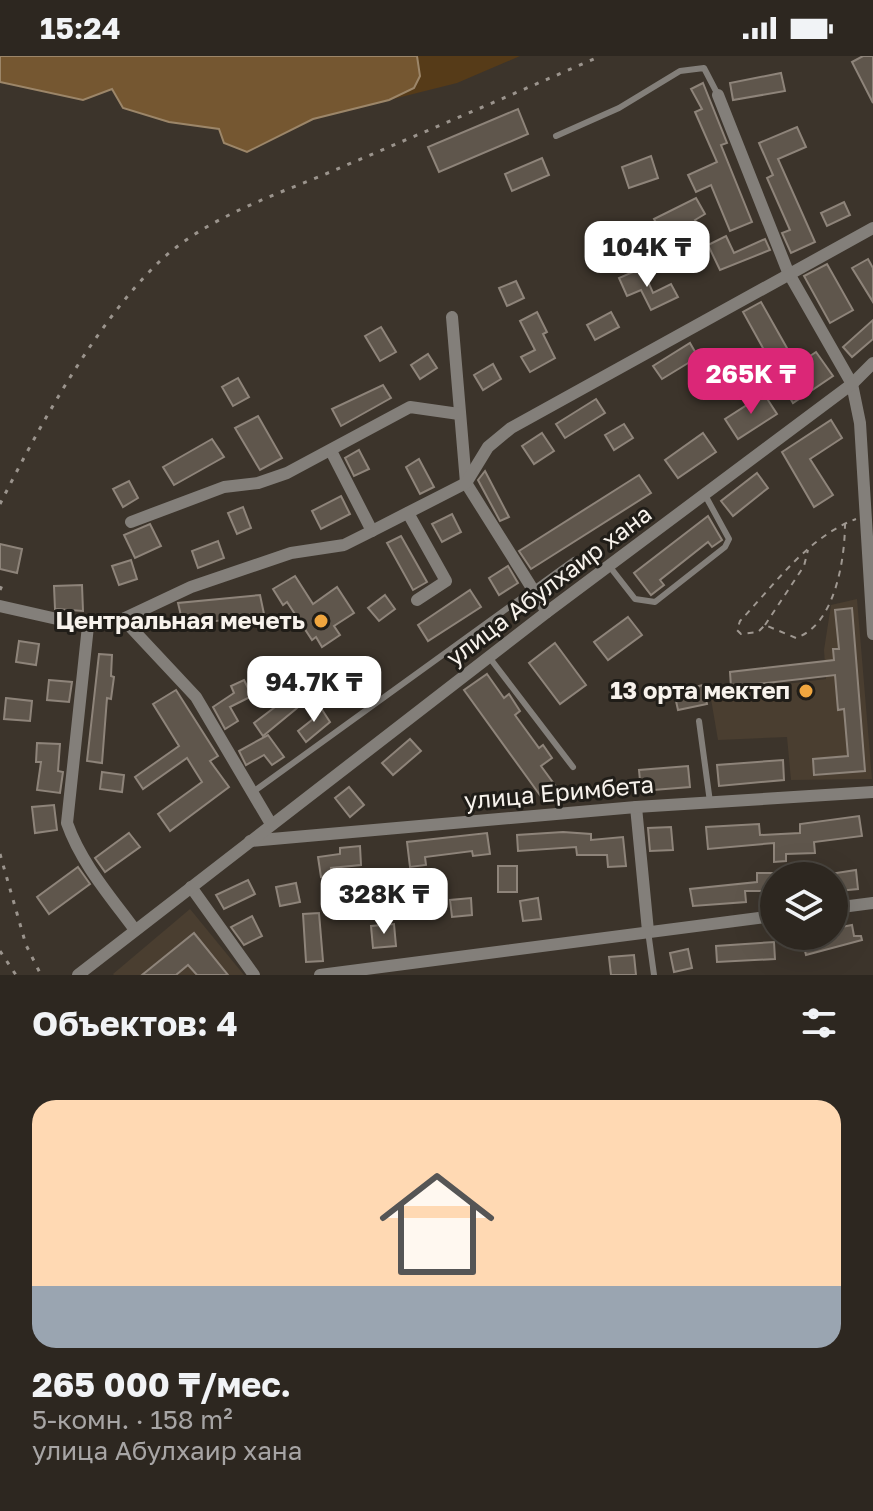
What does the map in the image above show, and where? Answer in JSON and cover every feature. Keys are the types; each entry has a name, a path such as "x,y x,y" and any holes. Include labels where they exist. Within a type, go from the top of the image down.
{"street":[{"path":"718,95 788,272 852,384 860,423 873,634"},
{"path":"0,606 88,626 123,619 191,587 309,549 344,545 466,483 488,447 511,428 788,272 873,228"},
{"path":"452,317 466,483 547,612"},
{"name":"улица Абулхаир хана","path":"78,975 547,612 852,384 873,363"},
{"path":"131,522 224,487 272,479 331,451 410,407 459,414"},
{"path":"331,451 372,531"},
{"path":"408,513 446,581 417,600"},
{"path":"123,619 196,697 271,824"},
{"path":"88,626 67,823 74,843 98,881 135,930"},
{"name":"улица Еримбета","path":"250,841 636,807 873,792"},
{"path":"636,807 648,931"},
{"path":"191,887 254,975"},
{"path":"848,906 873,903"},
{"path":"320,975 760,918"}],"lane":[{"path":"556,136 619,108 680,71 704,68 718,95"},
{"path":"610,567 635,599 655,602 725,547 729,539 729,533 705,495"},
{"path":"252,793 574,560"},
{"path":"489,657 573,767"},
{"path":"403,670 409,677"},
{"path":"699,721 710,802"},
{"path":"648,931 654,975"}],"path":[{"path":"809,548 804,566 765,625 758,632 741,634 737,630 740,621 809,548 821,536 864,516"},
{"path":"765,625 796,638 820,623 845,559 845,523"}],"shaded area":[{"path":"0,56 417,56 420,76 414,88 389,100 313,119 247,152 224,143 219,129 169,122 123,108 112,89 83,100 0,82"},
{"path":"417,56 520,56 457,83 389,100 414,85 418,74"},
{"name":"13 орта мектеп","path":"857,599 872,779 791,780 787,737 718,740 711,699 718,699 718,692 777,689 778,685 826,679 824,650 831,605"},
{"path":"190,909 244,975 113,974"}],"building":[{"path":"863,56 873,56 873,103 852,62"},
{"path":"781,73 785,91 733,100 730,83"},
{"path":"703,83 727,143 721,145 752,222 730,231 711,185 696,192 688,175 717,162 695,112 702,109 691,89"},
{"path":"518,109 528,134 439,172 428,147"},
{"path":"797,127 806,147 778,159 815,242 791,253 782,233 790,230 767,178 773,175 759,143"},
{"path":"651,156 658,178 629,188 622,167"},
{"path":"542,158 549,175 512,191 505,174"},
{"path":"696,198 705,214 695,220 706,241 686,251 675,230 663,236 654,219"},
{"path":"844,202 850,215 827,226 821,213"},
{"path":"726,236 734,253 765,239 770,250 720,270 708,245"},
{"path":"868,259 873,268 873,302 852,268"},
{"path":"827,264 853,310 830,323 804,276"},
{"path":"642,268 653,293 671,284 678,297 651,310 641,290 627,296 619,278"},
{"path":"516,281 524,298 507,306 499,288"},
{"path":"761,302 792,357 774,368 743,312"},
{"path":"537,312 547,332 543,334 555,358 530,372 521,357 535,350 520,321"},
{"path":"611,312 619,327 595,340 587,325"},
{"path":"873,320 873,339 852,357 843,347"},
{"path":"381,327 396,352 380,361 365,336"},
{"path":"690,343 698,357 662,379 653,366"},
{"path":"816,352 833,376 793,403 781,383 803,371 798,364"},
{"path":"428,354 437,368 420,379 411,365"},
{"path":"493,364 501,379 483,390 474,375"},
{"path":"238,378 249,397 233,406 222,387"},
{"path":"383,385 391,398 341,426 332,409"},
{"path":"764,394 777,414 738,439 725,419"},
{"path":"596,399 605,413 565,438 556,424"},
{"path":"258,416 282,458 260,470 235,428"},
{"path":"831,420 842,438 810,459 833,495 814,507 782,452"},
{"path":"624,424 633,438 614,450 605,435"},
{"path":"542,433 554,451 534,464 522,446"},
{"path":"703,433 716,452 678,478 665,460"},
{"path":"212,439 224,457 174,485 163,467"},
{"path":"359,450 369,469 354,476 345,458"},
{"path":"419,459 434,487 420,494 406,467"},
{"path":"485,471 509,517 500,521 478,480"},
{"path":"757,473 768,488 733,516 721,501"},
{"path":"639,475 651,493 531,569 519,551"},
{"path":"129,481 138,498 123,507 113,489"},
{"path":"341,496 350,514 321,529 312,511"},
{"path":"243,507 251,528 237,534 228,513"},
{"path":"452,514 461,532 442,542 432,524"},
{"path":"708,516 722,540 712,547 708,542 660,580 664,585 651,595 634,573"},
{"path":"150,524 161,546 135,558 124,535"},
{"path":"401,536 427,582 413,590 387,543"},
{"path":"218,541 224,558 198,568 192,551"},
{"path":"0,544 22,549 17,573 0,569"},
{"path":"131,560 137,579 119,585 112,566"},
{"path":"508,566 518,583 499,595 489,578"},
{"name":"Центральная мечеть","path":"295,576 313,604 337,587 354,613 334,626 340,635 322,647 316,637 312,640 287,602 283,605 273,589"},
{"path":"82,585 83,611 55,609 54,586"},
{"path":"470,590 481,607 428,641 418,625"},
{"path":"260,595 264,614 208,622 207,615 182,620 178,603"},
{"path":"385,595 395,609 379,621 368,608"},
{"path":"852,608 865,771 814,775 813,759 848,756 844,709 838,710 835,675 731,687 730,672 834,660 833,649 839,649 835,610"},
{"path":"628,617 642,635 608,660 594,642"},
{"path":"19,641 39,644 36,665 16,662"},
{"path":"555,643 586,685 560,704 529,663"},
{"path":"99,654 112,655 111,676 114,677 111,699 107,698 102,763 87,761"},
{"path":"487,674 504,698 509,694 520,711 515,715 539,748 543,745 552,758 541,766 557,788 542,798 464,690"},
{"path":"49,680 72,682 69,702 47,700"},
{"path":"244,680 252,696 230,707 238,721 225,729 213,707 234,693 231,686"},
{"path":"703,685 707,704 678,710 674,692"},
{"path":"176,690 218,756 210,761 229,787 170,831 158,814 202,782 187,758 143,789 135,777 179,746 153,704"},
{"path":"285,693 297,708 263,736 254,723 275,707 272,703"},
{"path":"6,698 32,701 30,721 4,719"},
{"path":"319,705 330,722 306,742 298,731 313,719 308,711"},
{"path":"268,735 284,757 272,765 264,755 246,765 239,751"},
{"path":"410,739 421,751 393,775 382,763"},
{"path":"37,743 60,744 58,771 63,772 60,793 37,790 41,762 36,762"},
{"path":"783,760 784,780 719,786 717,765"},
{"path":"688,766 690,787 641,791 639,770"},
{"path":"102,772 124,775 122,792 100,789"},
{"path":"349,787 364,805 350,817 335,798"},
{"path":"54,805 57,830 35,833 32,807"},
{"path":"859,816 862,836 814,842 815,853 786,854 786,861 774,862 774,843 708,849 706,827 759,824 760,835 800,833 800,824"},
{"path":"671,827 673,850 650,851 648,828"},
{"path":"129,833 140,847 105,872 95,858"},
{"path":"487,833 490,854 473,856 472,851 425,857 426,865 410,867 407,842"},
{"path":"591,834 591,840 623,837 626,866 608,867 607,855 577,855 576,847 518,851 517,835"},
{"path":"360,846 361,865 331,868 332,875 321,877 318,857 340,854 340,848"},
{"path":"498,866 517,866 517,892 498,892"},
{"path":"78,867 90,884 49,914 37,897"},
{"path":"856,870 858,889 848,890 848,871"},
{"path":"757,873 760,873 760,891 745,891 746,902 693,906 690,889 757,882"},
{"path":"393,875 395,894 371,897 369,877"},
{"path":"248,880 255,894 224,909 216,895"},
{"path":"296,883 300,902 280,906 276,887"},
{"path":"425,886 427,906 403,908 401,888"},
{"path":"471,898 472,915 452,917 450,900"},
{"path":"538,898 541,919 523,921 520,901"},
{"path":"319,913 323,961 306,962 303,914"},
{"path":"252,916 262,936 244,945 231,927"},
{"path":"394,924 396,946 373,948 371,926"},
{"path":"852,925 854,936 861,936 862,940 848,944 848,926"},
{"path":"194,933 228,975 197,975 188,965 176,975 142,975"},
{"path":"760,943 760,950 774,950 775,959 717,962 716,946"},
{"path":"688,949 692,968 674,972 670,953"},
{"path":"805,950 825,950 806,955"},
{"path":"634,955 636,975 611,975 609,957"}],"railway":[{"path":"0,504 51,409 91,345 135,287 178,246 242,208 596,58"},
{"path":"0,590 3,583"},
{"path":"0,854 26,945 41,975"},
{"path":"0,951 16,975"}],"place":[{"name":"Центральная мечеть","path":"321,621"},
{"name":"13 орта мектеп","path":"806,691"}]}
